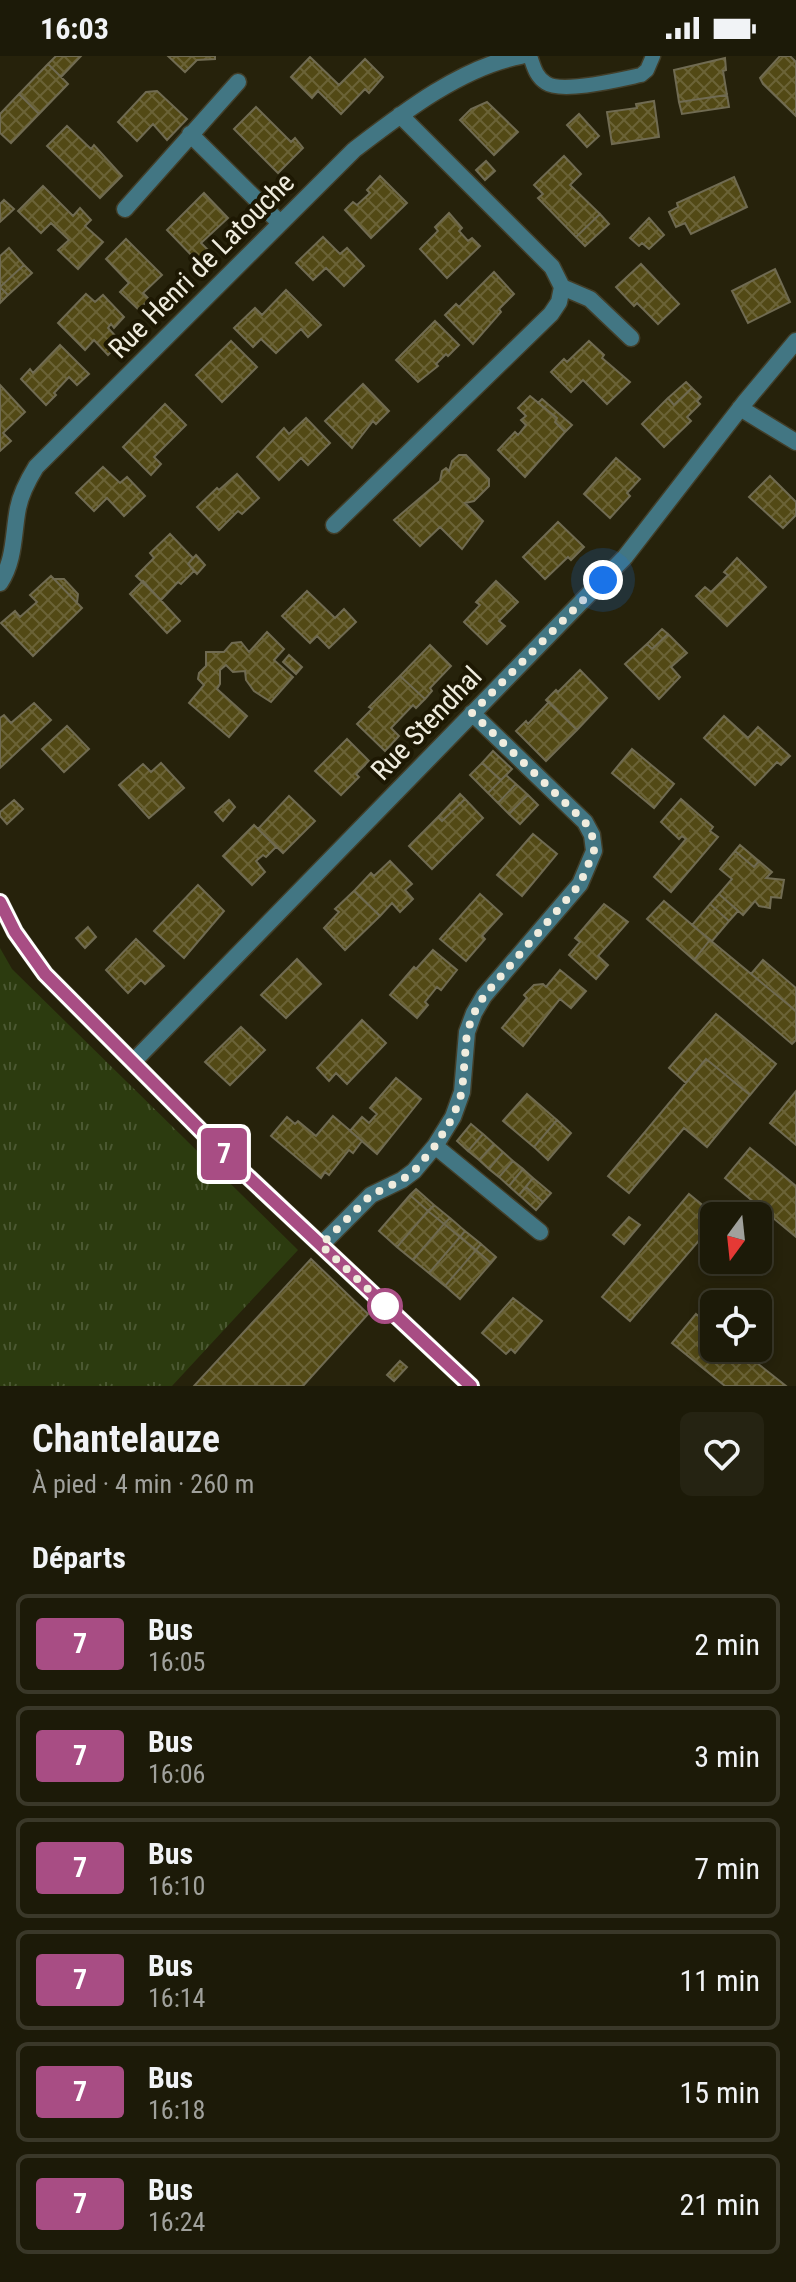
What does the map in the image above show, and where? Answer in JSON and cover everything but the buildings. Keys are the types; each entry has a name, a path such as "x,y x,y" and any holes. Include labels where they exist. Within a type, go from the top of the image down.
{"street":[{"name":"Rue Henri de Latouche","path":"0,583 13,552 19,504 36,467 354,150 400,115 482,69 521,56"},
{"path":"125,209 238,82"},
{"path":"334,525 551,314 559,302 562,287 552,267 400,115"},
{"path":"190,134 279,222"},
{"path":"562,287 590,299 631,338"},
{"name":"Rue Stendhal","path":"134,1061 625,557 796,341"},
{"path":"740,408 796,442"},
{"path":"321,1245 371,1195 414,1171 435,1146 453,1117 462,1092 467,1032 479,1005 580,884 594,851 592,835 585,822 472,713"},
{"path":"0,902 15,932 45,974 228,1158 471,1386"},
{"path":"435,1146 540,1232"}],"lane":[{"path":"530,56 536,73 545,83 566,88 641,75 647,70 653,56"}],"green space":[{"path":"0,948 12,969 298,1250 172,1386 0,1386"}],"bus line":[{"name":"7","path":"0,902 15,932 45,974 228,1158 471,1386"}],"route":[{"path":"385,1306 321,1245 371,1195 414,1171 435,1146 453,1117 462,1092 467,1032 474,1013 484,996 580,884 594,851 592,835 585,822 472,713 603,580"}]}
